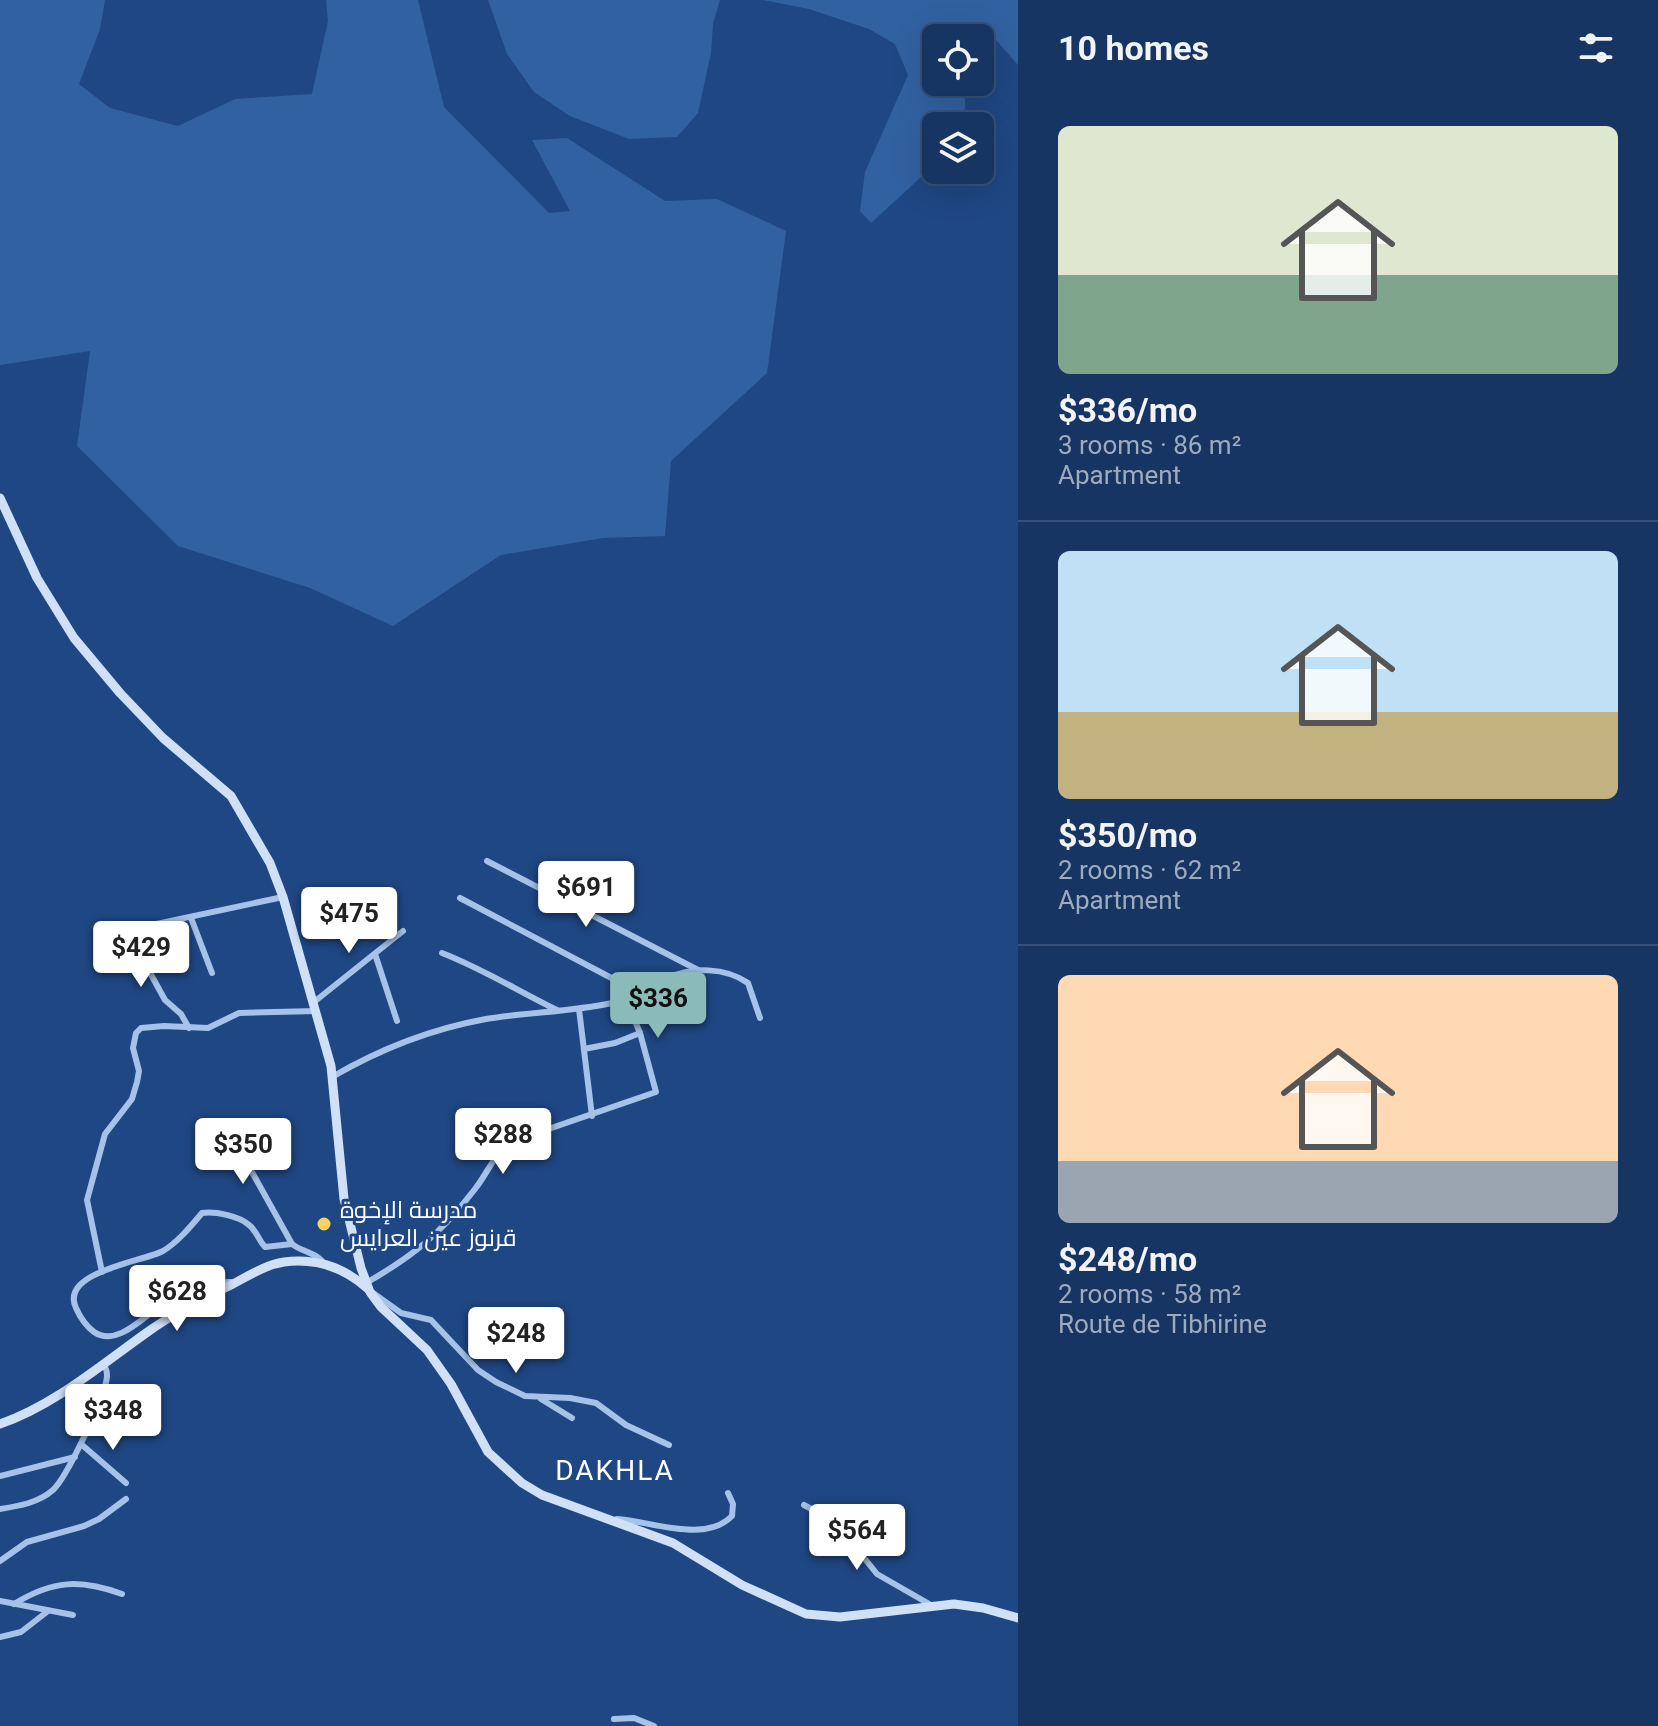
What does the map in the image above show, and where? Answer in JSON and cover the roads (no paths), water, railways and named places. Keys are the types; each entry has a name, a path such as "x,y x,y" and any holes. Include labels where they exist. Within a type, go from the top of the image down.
{"street":[{"path":"0,498 37,578 74,638 163,738 231,796 270,863 315,1006 332,1077 344,1199 368,1287 399,1326 427,1350 451,1384 488,1452 522,1483 542,1495 673,1543 742,1585 806,1614 840,1617 954,1604 1018,1618"},
{"path":"487,861 700,971"},
{"path":"100,936 283,897"},
{"path":"460,898 619,982 637,995"},
{"path":"191,918 212,973"},
{"path":"127,931 165,1000 181,1014 189,1028"},
{"path":"102,1272 87,1200 105,1134 132,1099 139,1071 133,1048 134,1037 141,1028 208,1028 239,1013 315,1006 403,931"},
{"path":"442,953 478,967 521,993 560,1011"},
{"path":"375,954 397,1021"},
{"path":"332,1077 363,1059 447,1027 579,1009 626,999 669,977 700,971 724,970 748,983 760,1018"},
{"path":"368,1287 432,1239 477,1187 508,1143 656,1092 640,1033 626,999"},
{"path":"579,1009 592,1116"},
{"path":"584,1049 615,1043 640,1033"},
{"path":"279,1122 237,1145 292,1244 319,1257 324,1264"},
{"path":"236,1282 216,1282 167,1302 128,1329 107,1337 95,1333 73,1302 78,1285 102,1272 163,1250 202,1213 208,1211 251,1226 265,1247 292,1244"},
{"path":"0,1424 35,1409 152,1328 199,1300 267,1266 299,1261 324,1264 356,1278 401,1313 431,1320 478,1370 496,1382 525,1396 570,1398 596,1403 626,1425 669,1445"},
{"path":"0,1509 31,1503 48,1494 60,1482 81,1444 107,1380 103,1364"},
{"path":"537,1397 572,1418"},
{"path":"81,1444 126,1483"},
{"path":"0,1476 75,1457"},
{"path":"610,1519 634,1520 665,1529 724,1525 732,1516 733,1504 728,1493"},
{"path":"0,1561 43,1535 84,1526 99,1519 126,1499"},
{"path":"804,1505 841,1529 877,1574 931,1605"},
{"path":"14,1604 31,1594 77,1582 122,1594"},
{"path":"0,1601 73,1615"},
{"path":"0,1637 21,1632 48,1611"},
{"path":"614,1719 634,1718 654,1726"}],"place":[{"name":"مدرسة الإخوة قرنوز عين العرايس","path":"324,1224"}],"district":[{"name":"DAKHLA","path":"615,1470"}]}
